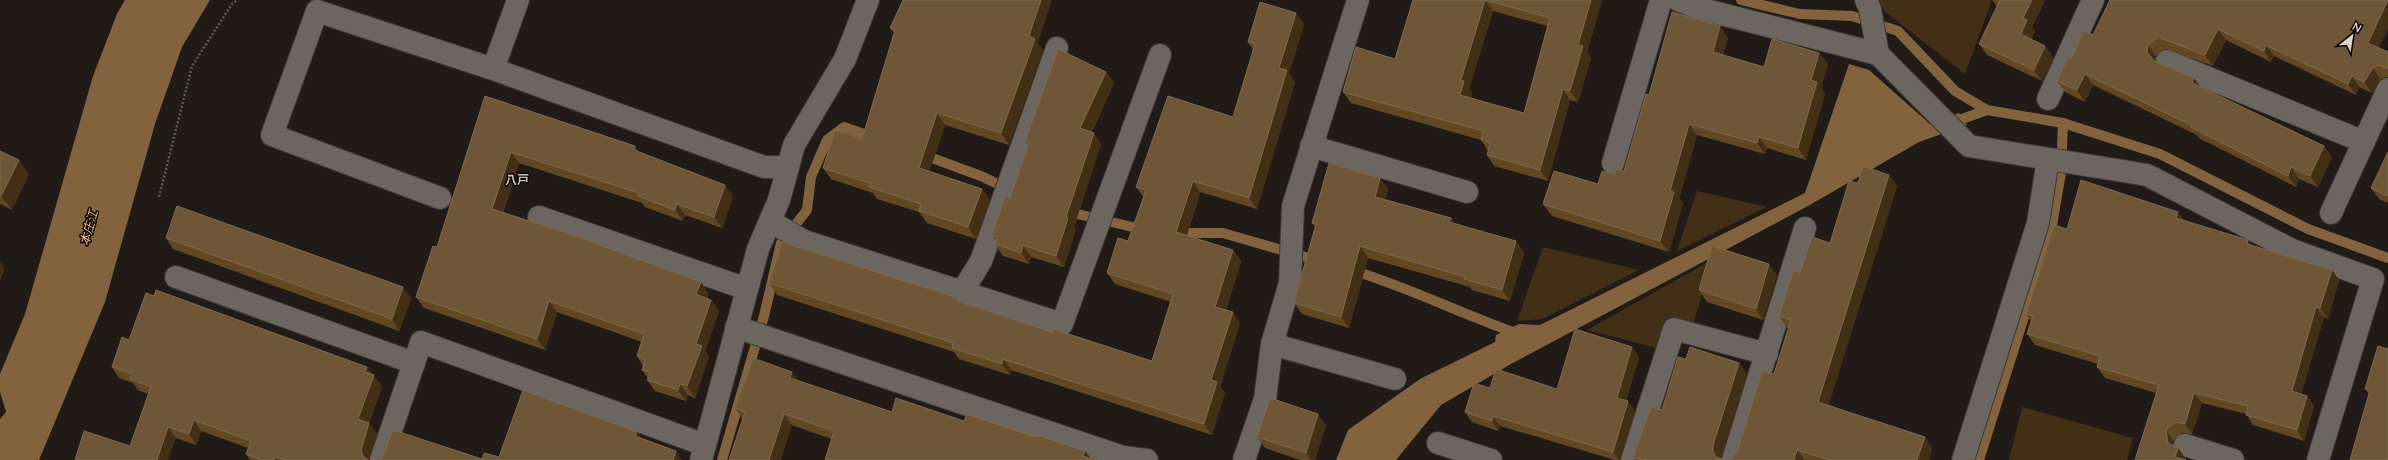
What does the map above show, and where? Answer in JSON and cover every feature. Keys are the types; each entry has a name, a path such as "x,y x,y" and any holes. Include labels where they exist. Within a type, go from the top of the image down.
{"street":[{"path":"492,69 518,0"},
{"path":"380,460 421,342 703,452 741,329 747,289 758,249 775,224 779,200 794,145 845,59 868,0"},
{"path":"1244,460 1265,400 1272,344 1290,283 1293,206 1358,0"},
{"path":"1612,163 1661,0"},
{"path":"1678,0 1698,8 1876,44"},
{"path":"2048,99 2093,0"},
{"path":"1868,5 1876,44 1939,116 1969,146 2048,158 2147,176 2292,250 2380,279 2318,460"},
{"path":"440,198 272,135 317,11 492,69 764,167 788,167"},
{"path":"962,292 981,261 1057,48"},
{"path":"775,224 804,241 1062,324 1160,55"},
{"path":"2167,61 2364,142"},
{"path":"2331,213 2388,89"},
{"path":"1312,146 1467,192"},
{"path":"1963,460 2038,223 2048,158"},
{"path":"539,217 747,289"},
{"path":"1733,460 1805,228"},
{"path":"176,277 414,363"},
{"path":"741,329 1122,458 1147,460"},
{"path":"1632,460 1674,329 1767,354"},
{"path":"1272,344 1395,379"},
{"path":"1438,443 1491,460"},
{"path":"2185,445 2233,460"}],"path":[{"path":"159,197 192,66 232,4 238,0"}],"shaded area":[{"path":"1879,0 1992,0 1965,74 1884,11"},
{"path":"1697,191 1767,207 1677,251"},
{"path":"1543,247 1639,270 1542,319 1517,321"},
{"path":"1712,260 1693,325 1667,318 1657,348 1587,330"},
{"path":"2022,407 2133,438 2127,460 2009,460"}],"water":[{"name":"本庄江","path":"125,0 210,0 182,47 155,124 105,302 39,460 0,460 0,419 6,412 0,392 0,374 25,314 93,76 117,14"},
{"path":"1849,64 1869,70 1930,124 1959,113 1967,125 1919,142 1808,206 1511,364 1441,405 1396,460 1336,460 1348,430 1420,379 1495,342 1496,335 1519,324 1540,325 1805,193"}],"building":[{"path":"903,0 1041,0 1029,36 1035,39 1001,133 937,113 919,168 982,189 968,227 919,211 921,204 869,187 870,183 823,168 835,130 862,139 895,30 890,28"},
{"path":"1413,0 1485,0 1591,0 1578,45 1583,46 1570,91 1563,89 1540,170 1487,155 1490,143 1481,140 1483,131 1343,92 1356,47 1395,59","holes":["1485,0 1550,18 1524,113 1460,95 1464,81 1461,80"]},
{"path":"2000,0 2032,0 2023,18 2027,20 2021,34 2045,46 2034,70 1979,44"},
{"path":"2110,0 2388,0 2368,43 2388,52 2388,69 2379,65 2373,68 2364,82 2352,76 2348,84 2266,45 2264,51 2218,29 2205,55 2158,37 2148,45 2147,52 2154,61 2194,78 2192,83 2324,146 2310,176 2291,167 2288,176 2191,127 2191,125 2085,74 2077,90 2057,81 2068,57 2071,59 2084,31 2093,35"},
{"path":"1260,2 1296,13 1279,68 1287,70 1249,198 1193,181 1176,232 1233,250 1215,307 1233,312 1211,380 1217,382 1204,424 1003,359 1002,364 952,348 953,343 769,283 782,242 958,298 957,301 1052,332 1053,329 1152,361 1173,294 1107,273 1118,238 1128,241 1146,190 1136,187 1168,96 1233,117 1255,44 1248,42"},
{"path":"1672,12 1720,26 1713,52 1764,67 1772,39 1819,53 1811,80 1817,82 1798,148 1759,137 1757,143 1689,124 1670,191 1674,192 1660,241 1543,204 1554,171 1598,184 1602,171 1615,175 1616,169 1624,171 1646,94 1649,95"},
{"path":"1058,49 1106,72 1080,128 1094,133 1066,217 1068,218 1056,256 1023,245 1021,253 995,244 997,237 992,235 1005,196 1010,198 1029,142 1025,141"},
{"path":"485,96 635,146 634,150 725,185 714,217 677,204 675,210 638,196 639,193 511,152 492,209 570,234 701,282 696,294 711,300 696,344 702,346 687,386 680,384 678,390 647,380 650,373 642,370 645,360 637,356 644,334 549,301 537,339 416,297 433,246 437,247"},
{"path":"0,151 19,160 1,196 0,195"},
{"path":"2388,152 2388,196 2371,188"},
{"path":"1329,163 1380,178 1375,197 1451,218 1449,222 1516,241 1502,290 1464,279 1465,277 1360,246 1341,317 1294,303 1316,224 1312,223"},
{"path":"1863,166 1889,175 1818,402 1925,437 1917,460 1830,460 1797,450 1794,460 1729,460 1737,452 1762,371 1774,374 1791,320 1779,316 1793,271 1800,273 1812,237 1830,243 1849,181 1858,183"},
{"path":"2081,180 2178,212 2176,218 2248,240 2247,244 2332,270 2320,308 2316,307 2292,391 2307,396 2297,430 2246,415 2248,406 2194,393 2185,424 2175,422 2166,430 2168,443 2178,448 2175,457 2186,460 2135,460 2159,385 2097,367 2100,356 2027,334 2033,316 2026,314 2054,225 2067,229"},
{"path":"177,206 403,287 392,319 166,238"},
{"path":"1712,246 1769,264 1756,309 1699,290"},
{"path":"156,290 367,367 365,372 374,375 358,419 369,423 361,451 364,457 368,460 285,460 276,457 274,460 261,460 246,454 251,441 194,420 189,434 168,427 157,460 75,460 84,431 130,446 151,387 130,379 132,374 112,367 122,337 129,340 146,293 154,296"},
{"path":"1575,329 1632,347 1617,398 1628,401 1613,452 1493,416 1492,421 1465,412 1474,383 1490,388 1496,369 1557,389"},
{"path":"2378,346 2388,349 2388,460 2350,460 2370,390 2365,389"},
{"path":"1690,347 1739,363 1713,445 1713,452 1716,457 1725,460 1642,460 1633,457 1651,407 1662,410 1678,357 1686,359"},
{"path":"753,358 792,372 790,378 892,412 896,398 964,421 967,414 1036,437 1037,435 1085,451 1083,456 1095,460 825,460 834,431 784,414 769,460 729,460 745,412 735,408"},
{"path":"523,390 637,432 635,436 676,451 673,460 373,460 382,458 393,430 482,459 484,453 499,457"},
{"path":"1270,398 1318,414 1306,453 1257,437"}],"waterway":[{"path":"1741,0 1800,14 1852,16 1898,31 1955,91 1987,110 2063,123 2160,154 2308,229 2388,258"},
{"path":"1951,123 1987,110"},
{"path":"1979,460 2051,231 2061,173 2063,123"},
{"path":"722,460 764,316 781,243 807,210 811,177 827,140 844,127 875,138"},
{"path":"921,154 981,176 1008,189"},
{"path":"1065,211 1145,230"},
{"path":"1175,233 1223,233 1319,261"},
{"path":"1351,270 1394,284 1519,334"}],"district":[{"name":"八戸","path":"517,180"}]}
